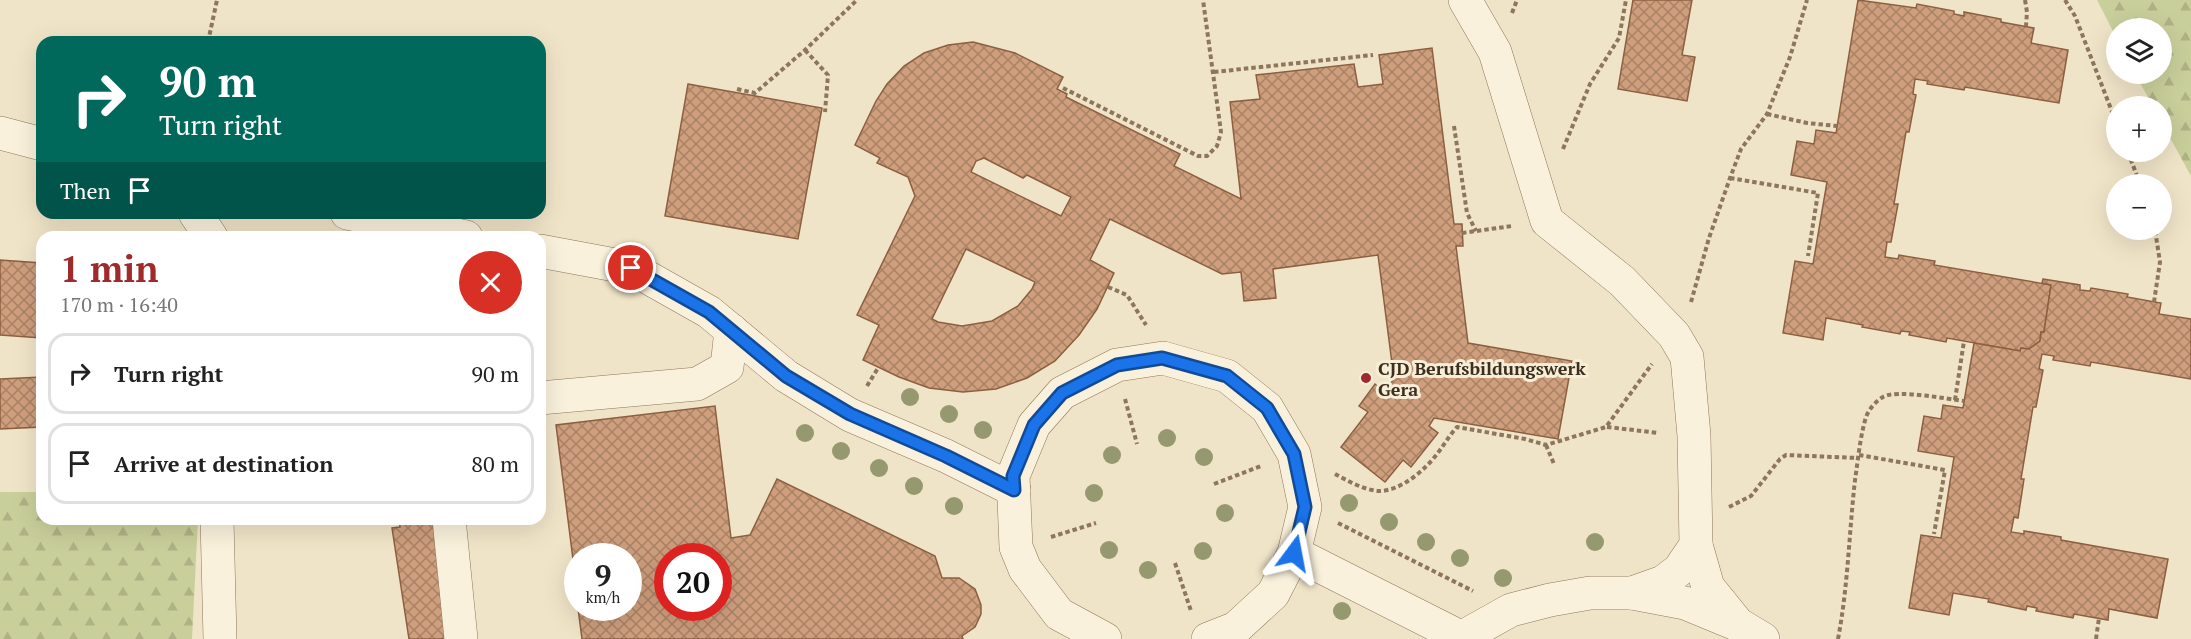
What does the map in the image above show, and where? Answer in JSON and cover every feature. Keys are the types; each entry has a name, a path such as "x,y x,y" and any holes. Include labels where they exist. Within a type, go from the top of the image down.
{"street":[{"path":"1464,0 1495,52 1547,221 1622,281 1674,335 1687,357 1694,436 1696,545 1708,587 1750,632"},
{"path":"0,133 36,142"},
{"path":"377,219 436,231"},
{"path":"546,252 631,268 709,312 786,376 850,414 946,456 1014,490"},
{"path":"546,397 697,384 727,367 731,330"},
{"path":"1105,639 1059,614 1025,569 1016,547 1013,476 1034,425 1062,393 1117,365 1162,358 1227,376 1267,408 1294,454 1305,507 1294,553 1273,594 1236,628 1200,628"},
{"path":"217,525 220,639"},
{"path":"450,525 461,639"},
{"path":"1632,592 1664,582 1679,570 1696,545"},
{"path":"1294,553 1459,638 1511,610 1590,593 1632,592 1685,603 1750,632"}],"path":[{"path":"209,36 217,0"},
{"path":"737,89 755,93 805,50 857,0"},
{"path":"1063,88 1198,156 1207,156 1217,146 1221,132 1203,0"},
{"path":"1562,153 1568,133 1590,84 1619,38 1626,0"},
{"path":"1606,427 1687,314 1709,238 1741,149 1767,114 1790,57 1807,0"},
{"path":"2025,0 2026,26"},
{"path":"2065,0 2075,16 2106,96"},
{"path":"805,50 828,75 825,112"},
{"path":"1214,72 1372,55"},
{"path":"1767,114 1807,123 1837,126"},
{"path":"1454,126 1467,213 1476,231"},
{"path":"1730,178 1818,193 1808,256"},
{"path":"1462,234 1547,221"},
{"path":"2154,302 2160,262 2157,240"},
{"path":"1108,286 1127,295 1162,358"},
{"path":"1955,400 1964,341"},
{"path":"1117,365 1137,444"},
{"path":"1838,639 1858,456 1866,415 1884,396 1898,393 1964,401"},
{"path":"1214,484 1294,454 1356,485 1378,491 1390,489 1403,484 1421,470 1437,455 1457,427 1525,439 1546,446 1606,427 1694,436"},
{"path":"1546,446 1554,464"},
{"path":"1696,511 1716,511 1735,505 1751,496 1780,459 1786,455 1858,456 1945,470 1934,534"},
{"path":"1305,507 1511,610"},
{"path":"1016,547 1096,523"},
{"path":"1175,563 1200,628"},
{"path":"2096,639 2099,618"}],"green space":[{"path":"2097,0 2191,0 2191,176 2172,141 2172,96 2147,96 2141,84 2172,84 2172,18 2106,18"},
{"path":"0,492 36,492 36,525 198,525 192,639 0,639"}],"building":[{"path":"1633,0 1692,0 1682,55 1695,57 1687,101 1618,89"},
{"path":"1858,0 1916,8 1917,4 1954,11 1954,14 1964,16 1964,12 2001,19 2001,22 2034,28 2031,43 2068,50 2059,103 1965,87 1964,90 1927,84 1928,81 1915,79 1913,94 1916,95 1909,132 1906,132 1894,204 1898,204 1891,242 1887,242 1885,257 1898,259 1899,255 1935,261 1934,265 2051,285 2044,332 2041,332 2040,341 2029,349 2021,348 2020,351 1947,338 1946,342 1909,335 1910,332 1901,331 1900,334 1826,318 1823,340 1783,333 1795,261 1813,264 1827,182 1791,175 1797,141 1814,144 1816,130 1836,133"},
{"path":"973,42 1015,53 1063,77 1057,89 1067,94 1066,97 1180,154 1174,166 1241,199 1230,102 1260,99 1256,75 1354,64 1358,87 1383,84 1379,55 1432,48 1454,224 1462,224 1463,246 1456,246 1468,343 1572,361 1558,439 1434,418 1429,426 1438,433 1411,467 1403,460 1385,482 1341,447 1368,412 1359,406 1375,384 1384,392 1394,379 1378,255 1273,269 1276,298 1244,301 1241,272 1222,274 1110,219 1090,260 1114,273 1097,309 1079,335 1055,361 1027,378 996,389 963,392 929,388 863,360 879,325 857,315 915,196 908,177 877,163 880,158 855,145 876,101 887,84 904,66 924,53 948,45","holes":["984,158 1023,178 1027,175 1071,197 1061,216 971,172 976,161","966,249 1035,282 1018,306 992,321 962,326 938,322 932,319"]},
{"path":"688,84 822,108 798,239 665,216"},
{"path":"0,260 36,263 36,338 0,335"},
{"path":"2043,279 2080,285 2080,290 2090,291 2091,288 2128,294 2127,297 2161,303 2159,314 2191,319 2191,379 2091,362 2090,366 2053,360 2054,356 2042,354 2039,369 2043,370 2036,407 2033,407 2021,479 2024,479 2018,518 2014,517 2011,532 2024,534 2024,531 2061,537 2061,540 2168,559 2157,618 2109,609 2108,620 2074,614 2073,618 2036,611 2037,608 2027,606 2026,610 1988,602 1989,599 1953,593 1949,615 1909,608 1921,535 1941,538 1954,457 1918,451 1924,416 1941,419 1943,405 1963,408 1974,343 2020,351 2021,348 2029,349 2040,341 2041,332 2044,332 2051,285 2042,283"},
{"path":"36,377 36,427 0,429 0,379"},
{"path":"715,406 731,538 750,535 777,479 935,556 942,578 959,578 975,589 981,605 981,614 975,627 962,636 963,639 582,639 580,621 642,621 642,543 571,543 556,425"},
{"path":"400,525 438,525 448,639 409,639 392,528 400,527"}],"place":[{"name":"CJD Berufsbildungswerk Gera","path":"1366,378"}],"route":[{"path":"631,268 709,312 786,376 850,414 946,456 1014,490 1013,476 1034,425 1062,393 1117,365 1162,358 1227,376 1267,408 1294,454 1305,507 1294,553"}]}
